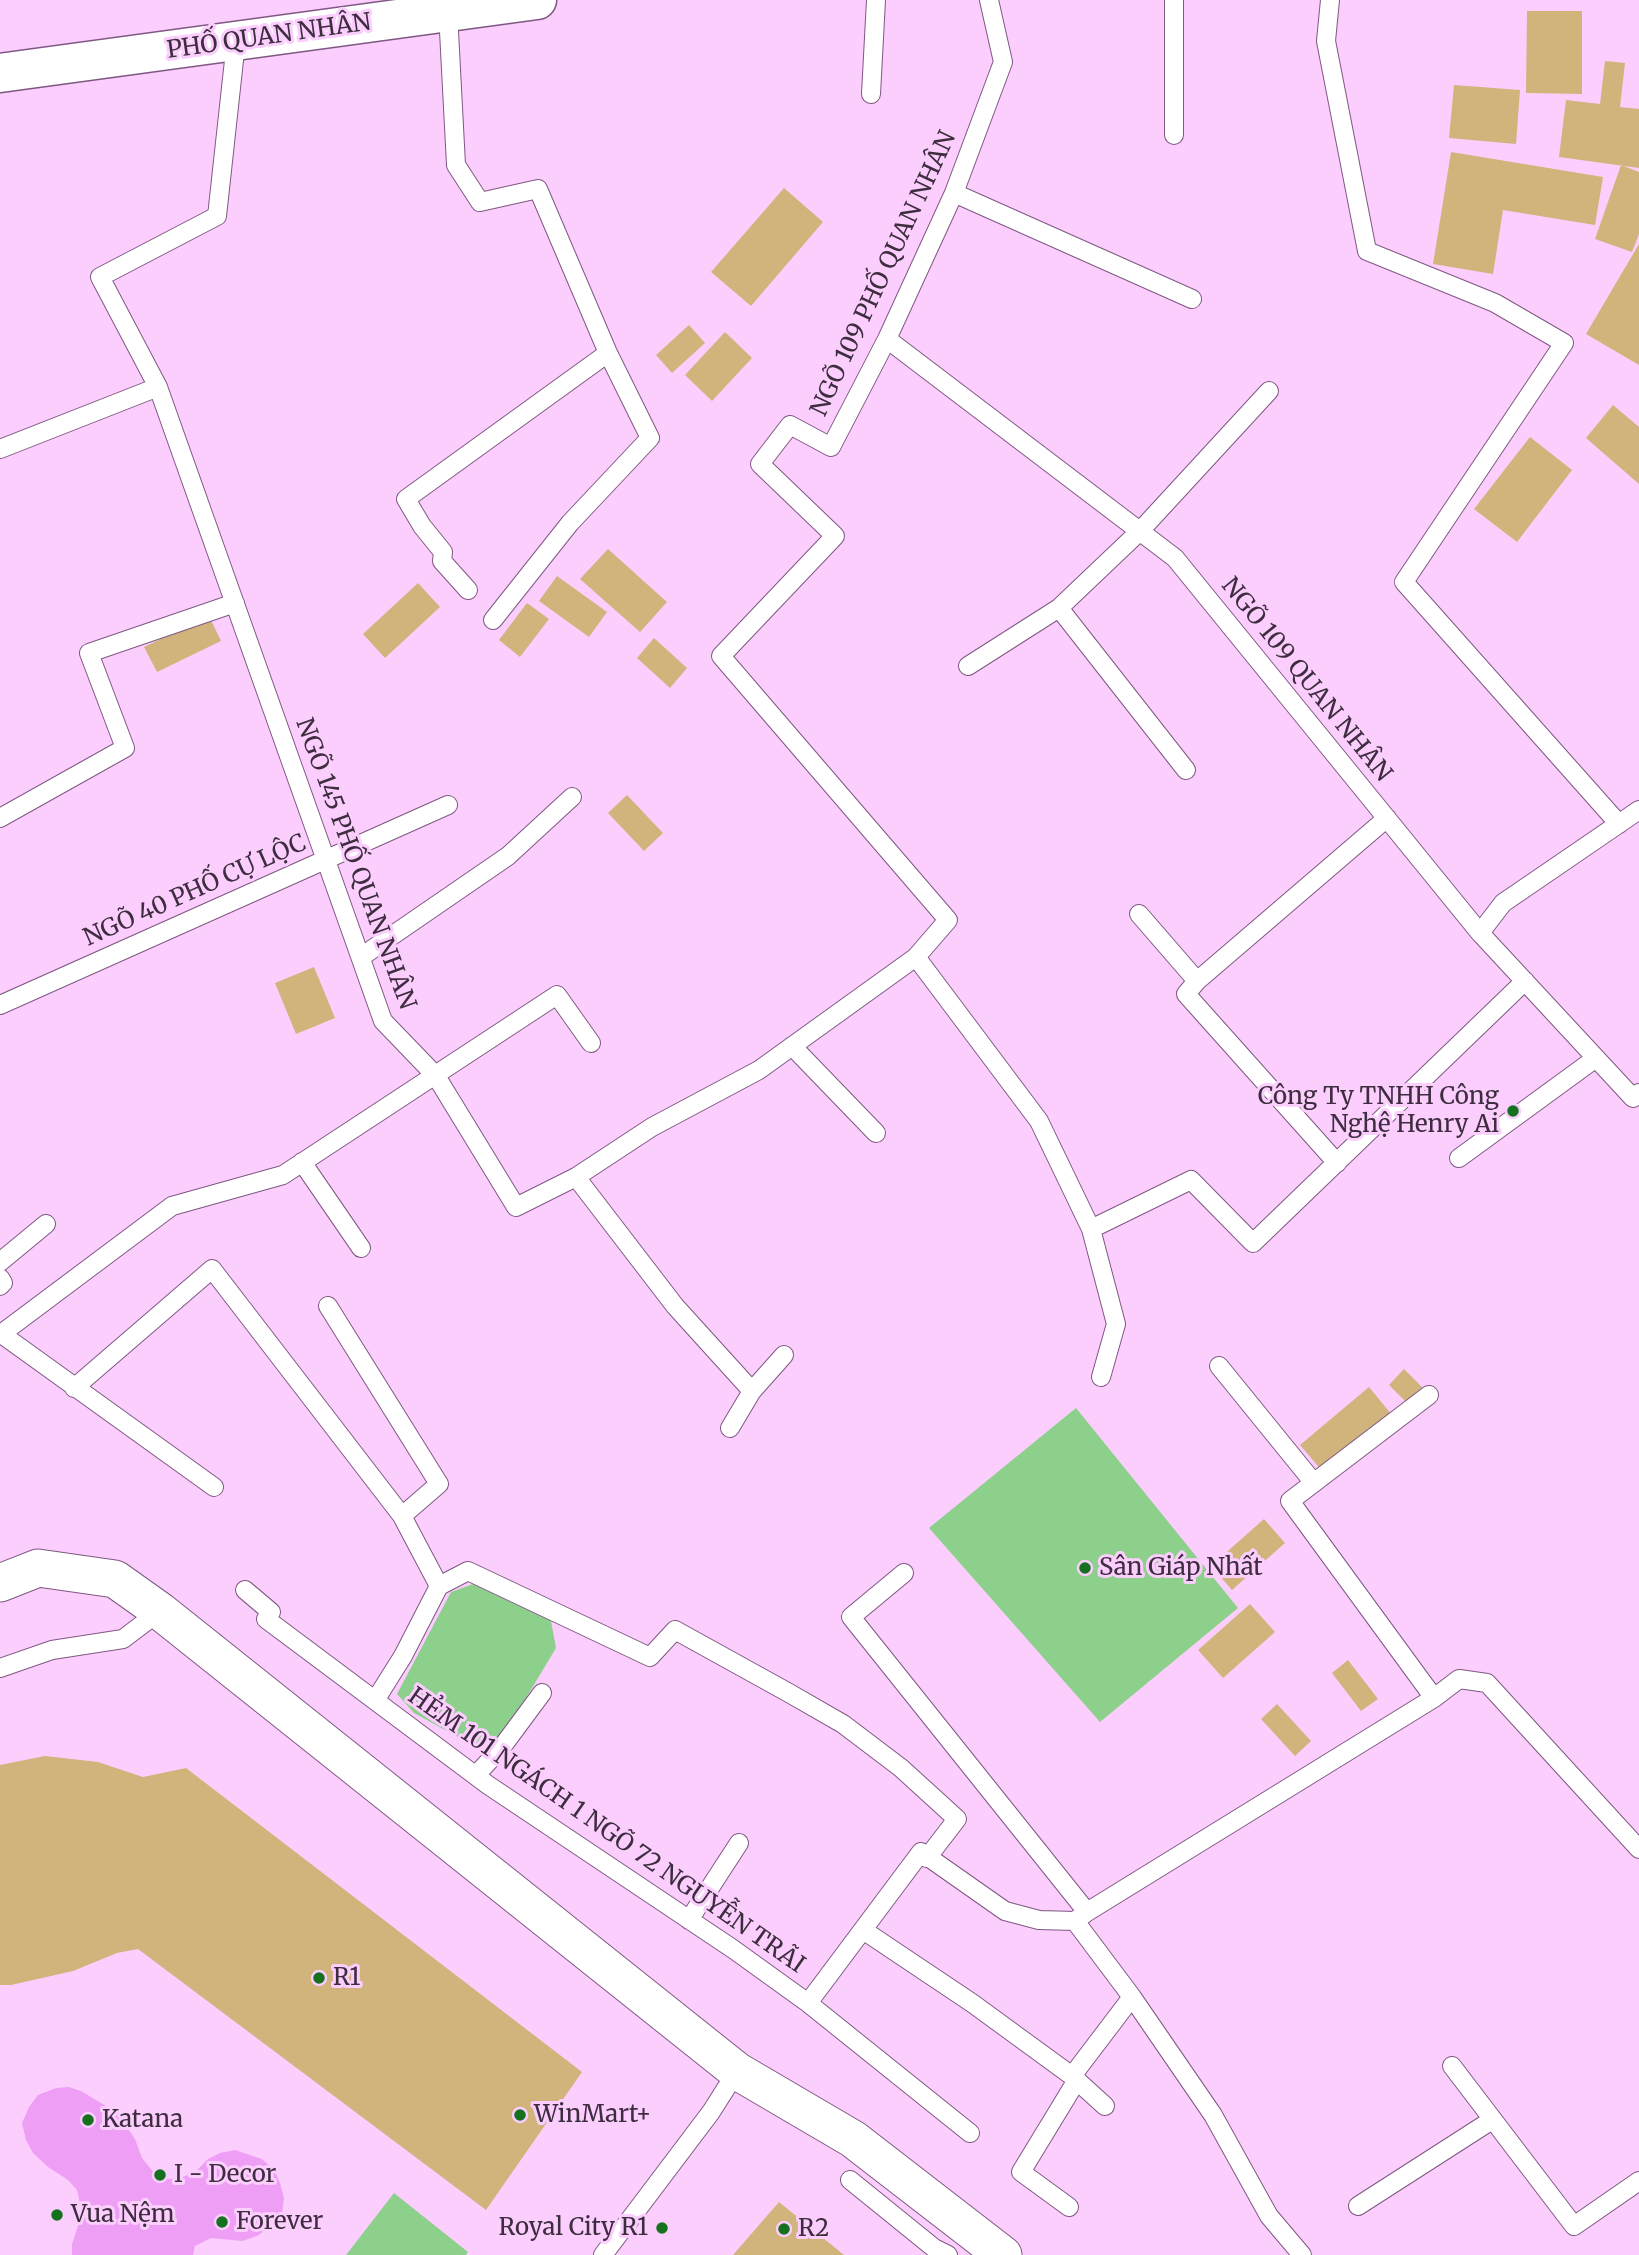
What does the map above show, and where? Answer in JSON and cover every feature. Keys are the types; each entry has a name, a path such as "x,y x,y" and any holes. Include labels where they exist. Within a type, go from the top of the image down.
{"street":[{"name":"PHỐ QUAN NHÂN","path":"0,73 530,0"},
{"path":"0,1583 38,1568 115,1579 160,1611 737,2071 853,2139 1003,2255"}],"lane":[{"path":"871,94 876,0"},
{"name":"NGÕ 109 PHỐ QUAN NHÂN","path":"831,447 887,339 954,193 1003,62 989,0"},
{"path":"1174,0 1174,135"},
{"path":"1330,0 1326,41 1367,251 1495,303 1564,343 1404,582 1619,824"},
{"path":"448,12 456,166 480,202 538,190 608,352 650,438 570,523 493,620"},
{"name":"NGÕ 145 PHỐ QUAN NHÂN","path":"236,42 217,216 100,277 158,387 383,1021 436,1076 516,1207 576,1177 652,1126 759,1070 916,957 948,920 721,656 835,536 760,464 790,425 831,447"},
{"path":"954,193 1192,299"},
{"name":"NGÕ 109 QUAN NHÂN","path":"887,339 1175,558 1480,933 1633,1098 1639,1093"},
{"path":"468,590 442,561 443,552 422,526 406,499 608,352"},
{"path":"0,449 158,387"},
{"path":"968,666 1059,608 1140,531 1269,391"},
{"path":"0,818 125,748 89,653 235,603"},
{"path":"1059,608 1185,770"},
{"path":"361,957 508,856 572,797"},
{"name":"NGÕ 40 PHỐ CỰ LỘC","path":"0,1005 448,805"},
{"path":"1480,933 1503,903 1639,810"},
{"path":"1337,1163 1186,994 1197,981 1387,818"},
{"path":"1139,914 1197,981"},
{"path":"916,957 1039,1121 1091,1229 1116,1324 1101,1377"},
{"path":"1091,1229 1191,1180 1253,1243 1525,981"},
{"path":"214,1487 1,1333 172,1206 283,1175 557,995 591,1043"},
{"path":"792,1046 876,1133"},
{"path":"1459,1158 1596,1058"},
{"path":"302,1162 361,1248"},
{"path":"576,1177 676,1307 752,1391"},
{"path":"0,1262 46,1224"},
{"path":"74,1388 212,1269 402,1516 439,1586 403,1656 376,1699"},
{"path":"0,1278 3,1283 0,1286"},
{"path":"328,1306 439,1484 402,1516"},
{"path":"730,1427 752,1391 784,1354"},
{"path":"1219,1367 1314,1483"},
{"path":"1429,1395 1290,1501 1434,1698"},
{"name":"HẺM 101 NGÁCH 1 NGÕ 72 NGUYỄN TRÃI","path":"439,1586 468,1571 650,1657 675,1630 843,1724 901,1768 957,1819 863,1930 808,2003"},
{"path":"904,1573 851,1617 1081,1916 1132,1997 1213,2115 1269,2216 1303,2255"},
{"name":"HẺM 101 NGÁCH 1 NGÕ 72 NGUYỄN TRÃI","path":"246,1590 271,1612 266,1619 475,1775 808,2003 970,2133"},
{"path":"0,1668 52,1650 123,1639 160,1611"},
{"path":"924,1855 1005,1911 1039,1920 1081,1916 1434,1698 1459,1679 1488,1683 1639,1849"},
{"path":"475,1775 502,1748 542,1693"},
{"path":"689,1920 739,1843"},
{"path":"863,1930 972,2003 1074,2078 1105,2106"},
{"path":"1069,2207 1021,2172 1074,2078 1132,1997"},
{"path":"1452,2066 1574,2226 1639,2181"},
{"path":"603,2255 711,2112 737,2071"},
{"path":"1358,2206 1492,2120"},
{"path":"850,2180 934,2248 948,2255"}],"green space":[{"name":"Sân Giáp Nhất","path":"1076,1408 1238,1608 1100,1722 929,1528"},
{"path":"473,1584 551,1621 556,1648 502,1738 478,1748 414,1713 397,1694 451,1592"},
{"path":"394,2193 468,2252 466,2255 346,2255"}],"shaded area":[{"path":"69,2087 106,2106 122,2120 135,2139 142,2158 155,2174 167,2179 181,2178 196,2171 208,2159 220,2153 235,2150 262,2159 274,2170 280,2183 284,2198 282,2214 259,2235 243,2241 211,2238 195,2246 193,2255 72,2255 72,2244 80,2220 77,2190 33,2153 22,2123 38,2095 56,2088"}],"building":[{"path":"1527,11 1582,11 1582,94 1526,93"},
{"path":"1605,61 1625,63 1620,107 1639,109 1639,168 1559,157 1566,100 1600,104"},
{"path":"1454,85 1520,90 1516,144 1449,138"},
{"path":"1451,152 1603,177 1595,225 1503,210 1493,274 1433,264"},
{"path":"1621,165 1639,172 1639,234 1632,252 1595,239"},
{"path":"784,188 823,222 751,306 711,272"},
{"path":"1639,244 1639,365 1586,334"},
{"path":"689,325 705,343 672,373 656,355"},
{"path":"725,332 752,358 712,401 685,375"},
{"path":"1613,405 1639,427 1639,484 1586,438"},
{"path":"1530,437 1572,470 1517,542 1474,509"},
{"path":"608,549 667,602 640,632 580,579"},
{"path":"557,576 607,612 589,637 539,601"},
{"path":"418,583 440,607 385,658 363,634"},
{"path":"527,603 549,619 520,657 499,640"},
{"path":"209,616 221,641 157,672 144,647"},
{"path":"654,638 687,668 670,688 637,658"},
{"path":"627,795 663,833 644,851 608,813"},
{"path":"314,967 335,1018 296,1034 275,983"},
{"path":"1404,1369 1424,1389 1409,1405 1389,1385"},
{"path":"1369,1387 1392,1415 1323,1472 1300,1445"},
{"path":"1264,1519 1285,1543 1232,1590 1211,1566"},
{"path":"1250,1604 1275,1632 1223,1678 1198,1650"},
{"path":"1348,1660 1378,1699 1361,1711 1332,1673"},
{"path":"1277,1704 1311,1741 1295,1756 1261,1719"},
{"name":"R1","path":"45,1756 98,1762 143,1777 186,1768 582,2072 486,2210 138,1949 117,1953 73,1971 0,1985 0,1765"},
{"name":"R2","path":"779,2202 844,2255 733,2255"}],"place":[{"name":"Công Ty TNHH Công Nghệ Henry Ai","path":"1513,1111"},
{"name":"Sân Giáp Nhất","path":"1085,1568"},
{"name":"R1","path":"319,1978"},
{"name":"WinMart+","path":"520,2115"},
{"name":"Katana","path":"88,2120"},
{"name":"I - Decor","path":"160,2175"},
{"name":"Vua Nệm","path":"57,2215"},
{"name":"Forever","path":"222,2222"},
{"name":"Royal City R1","path":"662,2228"},
{"name":"R2","path":"784,2229"}]}
